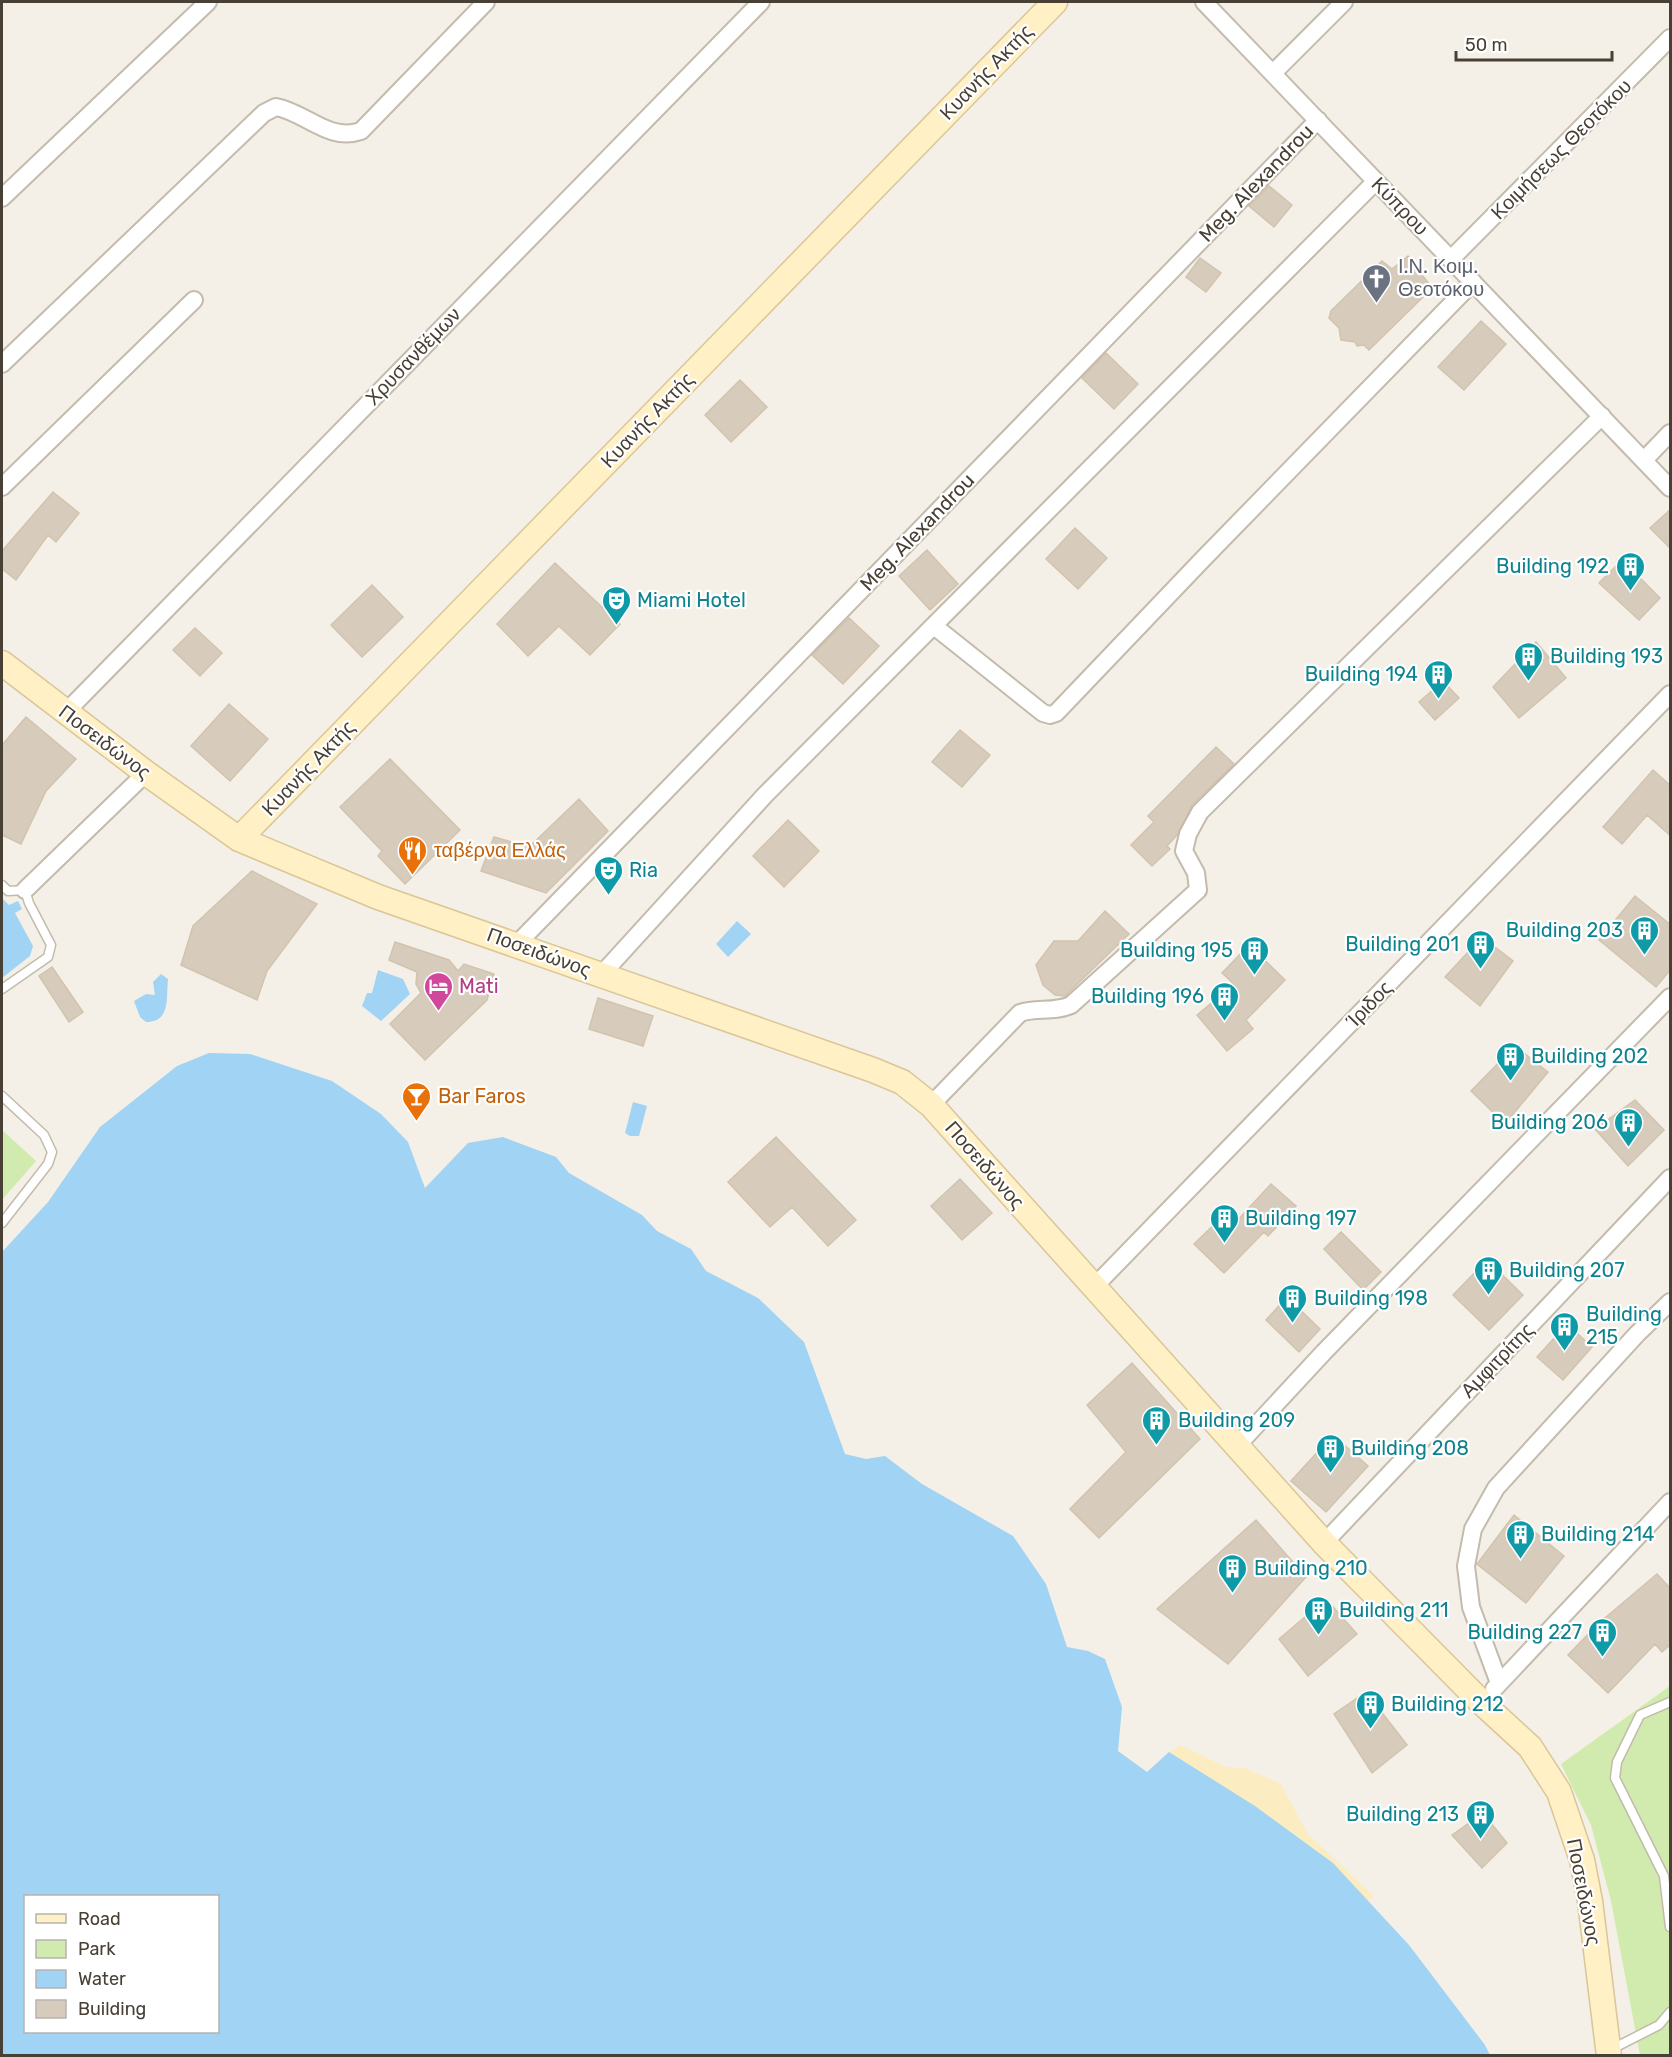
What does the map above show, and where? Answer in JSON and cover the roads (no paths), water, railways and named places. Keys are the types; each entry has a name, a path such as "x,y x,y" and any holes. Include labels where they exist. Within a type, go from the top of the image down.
{"street":[{"path":"2,198 208,2"},
{"path":"2,364 264,113 276,107 346,136 361,131 486,2"},
{"name":"Χρυσανθέμων","path":"66,712 761,2"},
{"name":"Κυανής Ακτής","path":"239,839 1055,2"},
{"name":"Κύπρου","path":"1204,2 1671,488"},
{"path":"1273,73 1344,2"},
{"name":"Κοιμήσεως Θεοτόκου","path":"1451,259 1671,38"},
{"name":"Meg. Alexandrou","path":"517,944 1318,120"},
{"path":"602,974 765,795 1376,181"},
{"path":"934,626 1043,713 1050,715 1056,713 1212,549 1473,282"},
{"path":"2,487 194,300"},
{"path":"931,1104 1020,1013 1027,1010 1051,1011 1071,1005 1198,890 1196,873 1184,851 1188,834 1200,812 1602,417"},
{"path":"1644,460 1671,433"},
{"name":"Ποσειδώνος","path":"2,663 146,773 239,839 378,897 517,944 892,1078 902,1082 931,1104 1093,1288 1324,1542 1481,1702 1530,1747 1559,1792 1582,1860 1609,2053"},
{"name":"Ίριδος","path":"1093,1288 1671,694"},
{"path":"25,890 146,773"},
{"path":"1236,1447 1324,1352 1671,997"},
{"name":"Αμφιτρίτης","path":"1324,1542 1671,1178"},
{"path":"1499,1683 1471,1606 1466,1566 1473,1529 1496,1488 1637,1334 1671,1302"},
{"path":"1481,1702 1671,1502"}],"lane":[{"path":"2,885 8,891 25,890 51,945 48,957 2,989"},
{"path":"2,1096 44,1135 52,1152 48,1164 2,1223"},
{"path":"1671,1702 1640,1715 1617,1762 1614,1778 1664,1876 1671,1927"},
{"path":"1609,2053 1659,2025 1671,2012"}],"water":[{"path":"2,898 9,905 18,901 22,909 15,913 33,946 30,956 2,978"},
{"path":"737,921 751,934 728,957 716,944"},
{"path":"378,970 403,979 410,994 381,1021 362,1006 367,993 372,993"},
{"path":"161,974 168,979 166,1008 160,1018 146,1022 140,1017 134,1001 146,994 155,995 153,982"},
{"path":"209,1053 250,1054 332,1081 381,1114 408,1142 425,1188 468,1143 503,1137 556,1157 569,1173 642,1215 657,1231 691,1249 706,1271 758,1298 804,1342 845,1454 866,1459 885,1456 922,1484 1013,1536 1046,1584 1067,1647 1088,1651 1105,1659 1122,1707 1118,1751 1147,1772 1169,1752 1255,1806 1333,1863 1409,1945 1485,2045 1490,2055 2,2055 2,1252 48,1202 100,1127 177,1066"},
{"path":"633,1102 647,1106 639,1136 630,1136 625,1133"}],"place":[{"name":"Ι.Ν. Κοιμ. Θεοτόκου","path":"1377,304"},
{"name":"Building 192","path":"1630,592"},
{"name":"Miami Hotel","path":"616,626"},
{"name":"Building 193","path":"1529,682"},
{"name":"Building 194","path":"1439,700"},
{"name":"ταβέρνα Ελλάς","path":"413,876"},
{"name":"Ria","path":"608,896"},
{"name":"Building 203","path":"1644,956"},
{"name":"Building 201","path":"1480,970"},
{"name":"Building 195","path":"1254,976"},
{"name":"Mati","path":"438,1012"},
{"name":"Building 196","path":"1225,1022"},
{"name":"Building 202","path":"1510,1082"},
{"name":"Bar Faros","path":"417,1122"},
{"name":"Building 206","path":"1629,1148"},
{"name":"Building 197","path":"1224,1244"},
{"name":"Building 207","path":"1488,1296"},
{"name":"Building 198","path":"1293,1324"},
{"name":"Building 215","path":"1565,1352"},
{"name":"Building 209","path":"1157,1446"},
{"name":"Building 208","path":"1330,1474"},
{"name":"Building 214","path":"1520,1560"},
{"name":"Building 210","path":"1233,1594"},
{"name":"Building 211","path":"1318,1636"},
{"name":"Building 227","path":"1603,1658"},
{"name":"Building 212","path":"1370,1730"},
{"name":"Building 213","path":"1480,1840"}]}
